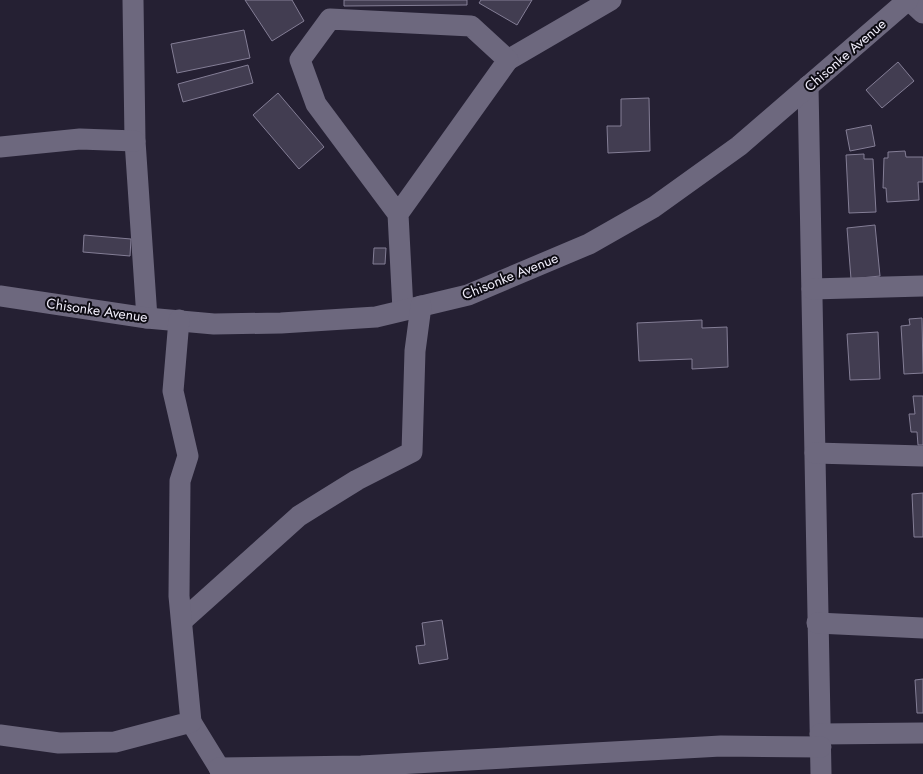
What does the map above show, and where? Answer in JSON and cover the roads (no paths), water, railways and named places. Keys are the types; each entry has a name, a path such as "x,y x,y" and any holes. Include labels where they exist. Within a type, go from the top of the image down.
{"street":[{"path":"132,0 135,141 146,318"},
{"path":"398,214 508,60 610,0"},
{"path":"909,0 923,13"},
{"name":"Chisonke Avenue","path":"0,296 146,318 214,324 281,324 376,316 468,295 589,244 646,212 739,146 909,0"},
{"path":"182,622 299,516 357,480 412,452 415,351 412,308 398,214 316,104 300,60 330,19 471,26 508,60"},
{"path":"808,86 821,774"},
{"path":"0,147 80,139 135,141"},
{"path":"812,289 923,286"},
{"path":"180,320 173,391 188,456 180,481 179,596 191,722 221,771 361,766 923,733"},
{"path":"815,453 923,456"},
{"path":"817,623 923,628"},
{"path":"0,735 59,742 115,742 191,722"}]}
